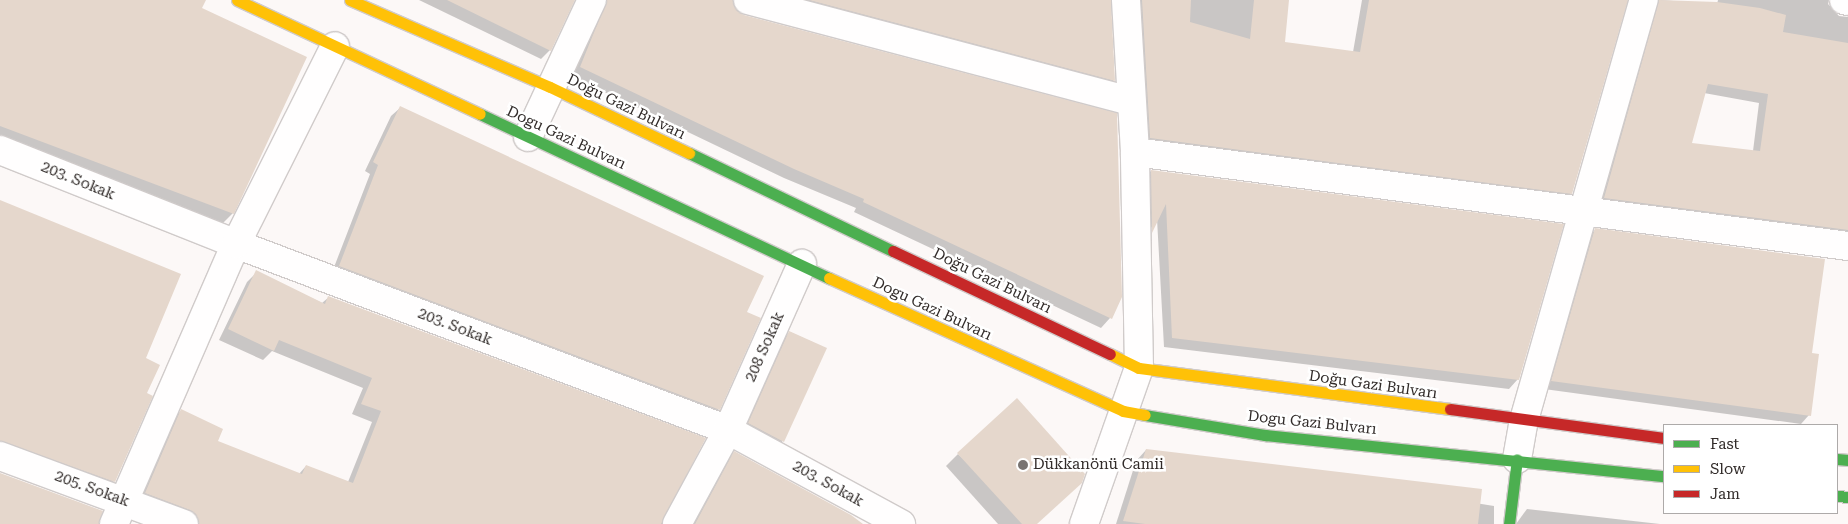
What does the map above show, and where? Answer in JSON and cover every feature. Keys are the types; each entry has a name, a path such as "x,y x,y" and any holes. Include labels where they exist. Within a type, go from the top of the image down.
{"main road":[{"name":"Dogu Gazi Bulvarı","path":"237,0 983,350 1123,411 1265,435 1518,459 1663,476"},
{"name":"Doğu Gazi Bulvarı","path":"350,0 550,86 1139,368 1663,438"},
{"path":"1509,524 1518,459"}],"street":[{"path":"528,137 550,86 592,0"},
{"path":"748,0 1131,101"},
{"path":"1084,524 1139,368 1135,152 1126,0"},
{"path":"1518,459 1524,420 1582,210 1644,0"},
{"path":"1844,0 1848,1"},
{"path":"121,512 236,244 335,46"},
{"name":"203. Sokak","path":"0,150 236,244 728,430 901,524"},
{"path":"1135,152 1848,246"},
{"name":"208 Sokak","path":"677,524 728,430 802,264"},
{"name":"205. Sokak","path":"0,456 121,512 184,524"}],"building":[{"path":"0,0 206,0 202,8 307,57 234,214 0,126"},
{"path":"447,0 575,0 551,51"},
{"path":"607,0 733,0 737,11 744,15 1117,113 1122,297 1112,319 863,202 864,199 794,169 580,67"},
{"path":"809,0 1111,0 1115,81"},
{"path":"1142,0 1191,0 1190,22 1250,39 1254,0 1289,0 1285,42 1360,52 1369,0 1628,0 1572,194 1150,138"},
{"path":"1659,0 1717,2 1760,8 1786,15 1783,32 1848,43 1848,230 1604,198","holes":["1708,84 1768,94 1760,151 1692,143"]},
{"path":"400,106 764,276 747,312 761,318 720,410 339,266 378,165 373,162"},
{"path":"1151,170 1564,224 1519,380 1172,338 1166,204 1152,233"},
{"path":"0,200 181,274 146,358 160,365 147,393 153,396 115,482 0,441"},
{"path":"1595,228 1825,259 1812,353 1819,354 1811,416 1551,381"},
{"path":"256,270 325,304 328,296 706,438 661,524 199,524 196,514 190,510 145,493 181,409 223,429 218,441 302,474 306,465 353,483 381,411 361,404 372,378 279,340 274,351 228,329"},
{"path":"789,331 827,348 784,442 748,423"},
{"name":"Dükkanönü Camii","path":"1017,398 1085,474 1082,483 1037,524 1022,524 957,453"},
{"path":"1146,449 1482,489 1478,524 1145,524 1123,521"},
{"path":"734,451 851,515 863,524 695,524"},
{"path":"0,473 103,511 99,524 0,524"}],"traffic: fast":[{"path":"480,114 829,278"},
{"path":"689,153 893,251"},
{"path":"1145,415 1265,435 1663,476"},
{"path":"1509,524 1517,459"},
{"path":"1838,459 1848,460"},
{"path":"1838,496 1848,497"}],"traffic: slow":[{"path":"237,0 480,114"},
{"path":"350,0 550,87 689,153"},
{"path":"829,278 1123,411 1145,415"},
{"path":"1110,354 1139,368 1450,409"}],"traffic: jam":[{"path":"893,251 1110,354"},
{"path":"1450,409 1663,438"}],"place":[{"name":"Dükkanönü Camii","path":"1023,465"}]}
